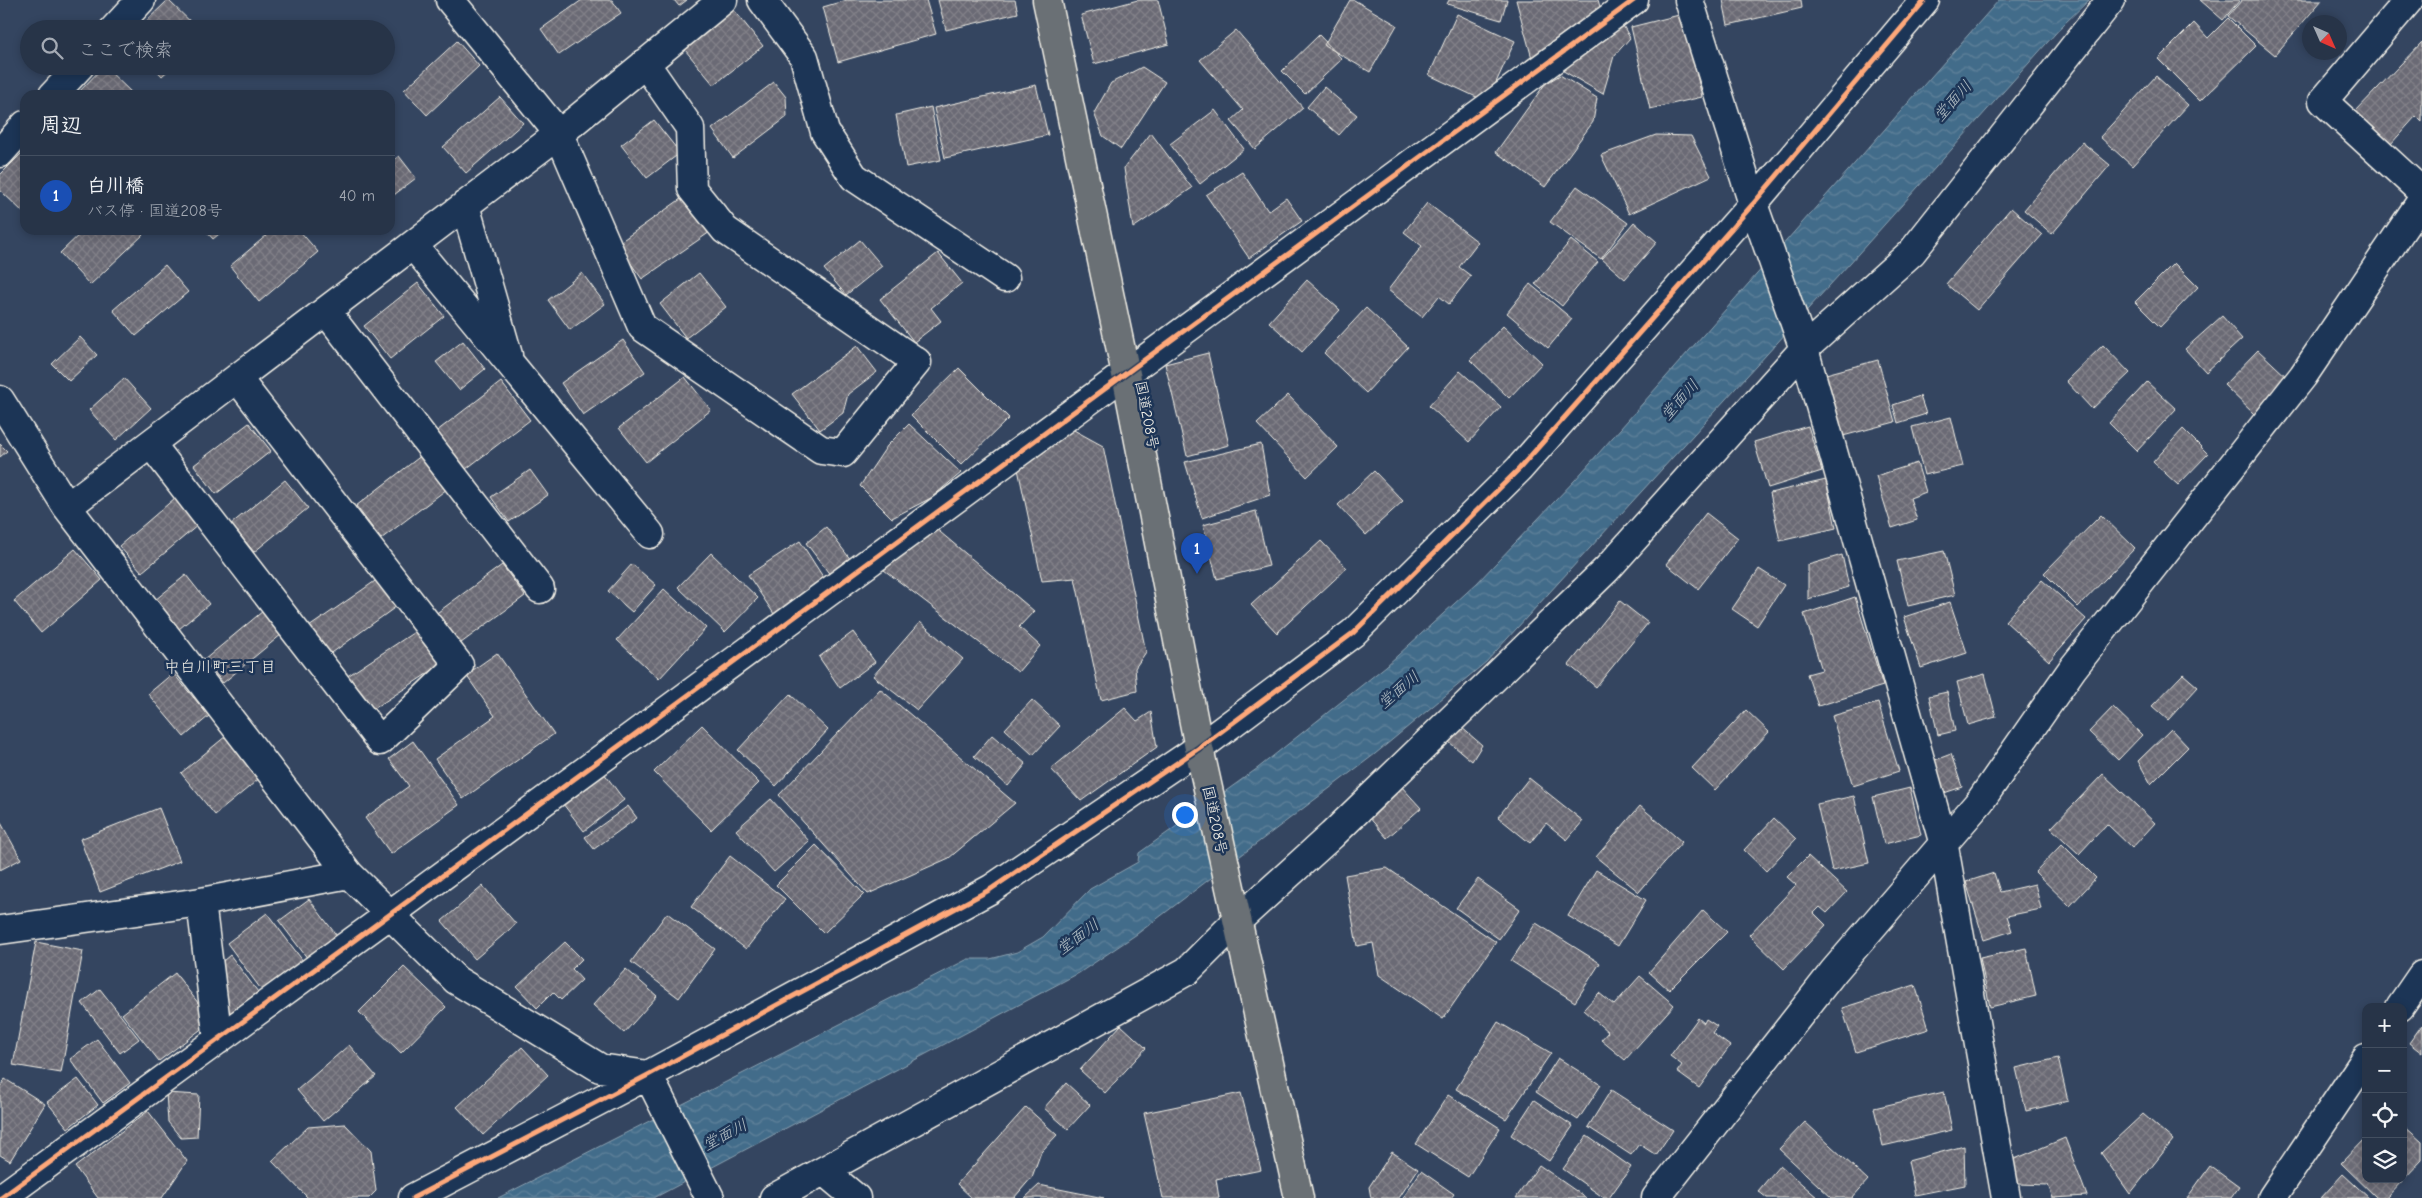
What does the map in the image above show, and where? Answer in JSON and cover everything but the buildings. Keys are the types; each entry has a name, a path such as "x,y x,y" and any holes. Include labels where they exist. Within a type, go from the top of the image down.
{"highway":[{"name":"国道208号","path":"1047,0 1126,374 1199,748 1299,1198"}],"street":[{"path":"122,20 141,0"},
{"path":"450,0 559,134 642,327 821,450 843,453 917,362 725,230 692,189 690,128 646,63"},
{"path":"67,507 559,134 723,0"},
{"path":"762,0 804,57 825,132 854,178 1005,278"},
{"path":"1,1198 389,916 1634,0"},
{"path":"1689,0 1753,204 1804,350 1943,841 2006,1198"},
{"path":"414,1198 648,1075 991,889 1199,748 1353,633 1519,469 1753,204 1925,0"},
{"path":"774,1198 825,1172 1187,971 1237,921 1332,834 1607,569 1804,350 1912,252 2111,0"},
{"path":"2409,0 2322,101 2422,192"},
{"path":"58,90 72,75"},
{"path":"0,152 20,131"},
{"path":"1656,1198 1834,971 1943,841 1981,800 2073,668 2303,376 2422,200"},
{"path":"465,205 512,366"},
{"path":"413,245 650,534"},
{"path":"326,311 540,589"},
{"path":"151,444 380,742 459,665 237,378"},
{"path":"0,400 67,507 349,874 389,916 456,980 583,1058 600,1068 648,1075"},
{"path":"0,930 201,902 349,874"},
{"path":"201,902 218,1040"},
{"path":"2403,1003 2422,975"},
{"path":"2272,1198 2362,1064"},
{"path":"648,1075 710,1198"},
{"path":"825,1172 856,1198"}],"water":[{"name":"堂面川","path":"1999,0 2089,0 2063,25 1850,263 1486,662 1375,754 1137,934 1079,973 654,1198 498,1198 968,959 990,959 1017,952 1043,937 1090,889 1138,862 1139,853 1258,768 1386,666 1477,583 1575,480"}],"cycle path":[{"path":"1,1198 1634,0"},
{"path":"413,1198 648,1075 991,889 1199,748 1353,633 1519,469 1753,204 1925,0"}],"place":[{"name":"白川橋","path":"1197,574"}],"district":[{"name":"中白川町三丁目","path":"220,667"}]}
